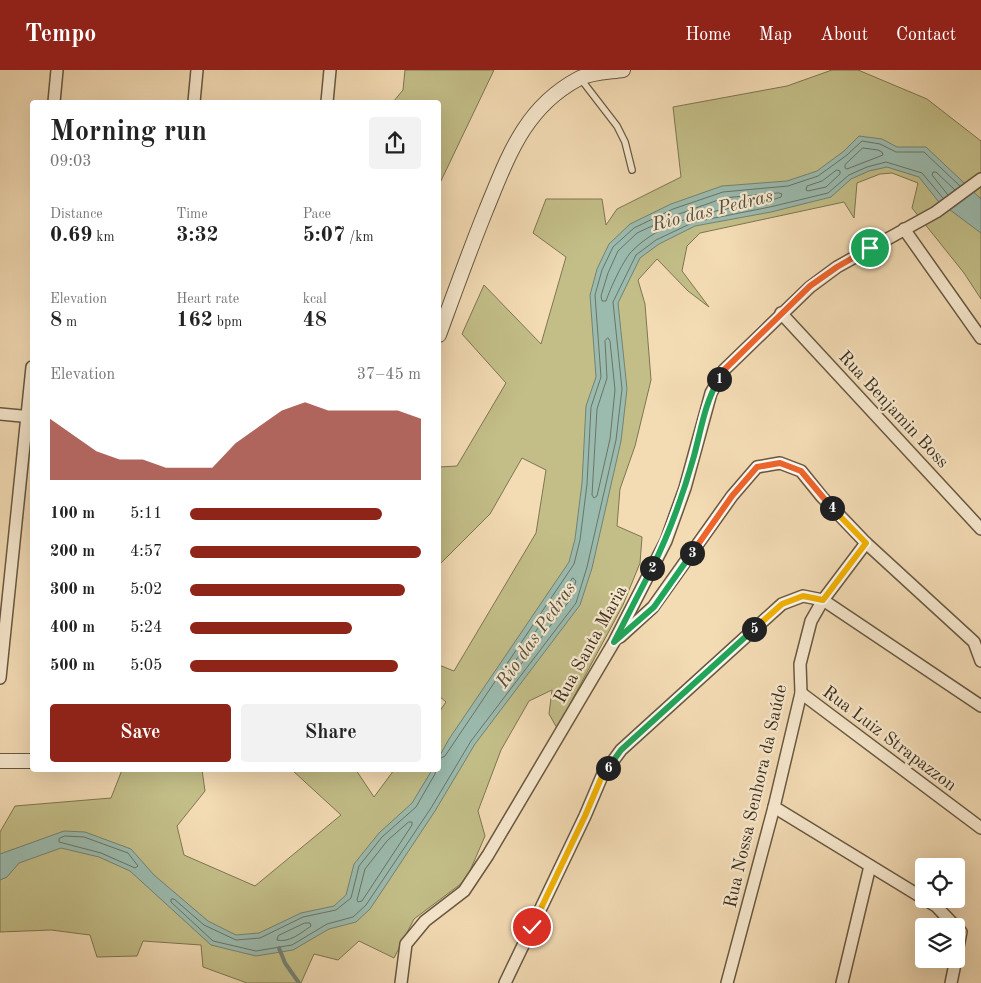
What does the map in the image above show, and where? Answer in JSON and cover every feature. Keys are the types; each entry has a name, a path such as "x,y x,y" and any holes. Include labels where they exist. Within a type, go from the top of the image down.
{"street":[{"path":"54,100 57,70"},
{"path":"194,100 197,70"},
{"path":"328,100 330,70"},
{"path":"441,330 474,241 514,145 538,110 555,94 580,78 601,71 623,70"},
{"name":"Rua Santa Maria","path":"400,983 406,944 425,920 464,891 488,855 614,642 666,541 685,488 710,393 724,370 810,286 837,267 936,212 981,179"},
{"path":"904,229 981,338"},
{"name":"Rua Benjamin Boss","path":"781,313 981,529"},
{"path":"0,414 30,417 0,678"},
{"path":"614,642 654,607 732,496 757,467 780,463 801,471 822,497 866,543 974,642 981,661"},
{"name":"Rua Nossa Senhora da Saúde","path":"727,983 774,807 801,693 800,664 811,621 823,600 866,543"},
{"path":"505,983 581,825 602,776 621,750 782,604 803,596 823,600 981,706"},
{"name":"Rua Luiz Strapazzon","path":"801,693 981,828"},
{"path":"0,761 30,761"},
{"path":"774,807 936,906 947,918"},
{"path":"842,983 870,866"},
{"path":"951,983 954,968"}],"lane":[{"path":"580,78 617,126 625,142 632,170"}],"shaded area":[{"path":"405,70 494,70 441,181 441,100 395,100 403,90"},
{"path":"832,70 858,70 927,99 981,141 981,299 964,273 912,208 918,183 892,173 880,174 857,183 854,218 844,202 700,233 687,246 682,271 709,307 688,291 657,259 638,280 645,304 651,380 635,446 620,489 617,526 642,537 640,563 623,605 557,728 549,714 552,690 529,701 501,750 478,811 485,836 466,880 414,919 394,958 359,941 338,960 314,954 301,983 247,983 203,967 201,945 143,941 137,956 97,957 90,935 51,930 0,932 0,832 15,806 111,798 121,772 202,772 205,791 177,826 184,855 255,886 341,815 294,772 357,772 374,797 393,772 441,772 441,709 446,702 441,698 441,666 454,671 536,533 546,470 522,458 490,514 441,563 441,467 457,466 506,383 462,334 484,285 541,344 566,257 533,233 546,199 602,199 606,225 617,209 681,177 673,107 787,86"}],"water":[{"name":"Rio das Pedras","path":"859,136 882,139 897,147 926,147 981,199 981,233 938,201 919,177 887,167 869,171 851,179 831,197 771,212 695,226 659,244 640,258 618,303 627,389 621,441 592,568 580,605 475,744 435,811 370,909 356,922 329,929 293,950 256,956 211,945 130,871 99,857 61,848 19,863 7,877 0,880 0,854 64,831 85,832 131,849 154,875 208,921 236,935 259,933 301,913 334,906 346,895 354,864 379,833 412,803 431,772 441,772 441,753 449,739 569,562 575,539 582,483 586,406 596,377 590,295 597,269 609,244 630,224 671,204 722,186 787,181 817,171 844,151"}],"waterway":[{"path":"279,948 285,963 299,983"}],"route":[{"path":"532,927 602,776 621,750 782,604 803,596 823,600 866,543 822,497 801,471 780,463 757,467 732,496 654,607 614,642 666,541 685,488 710,393 724,370 810,286 837,267 870,248"}]}
